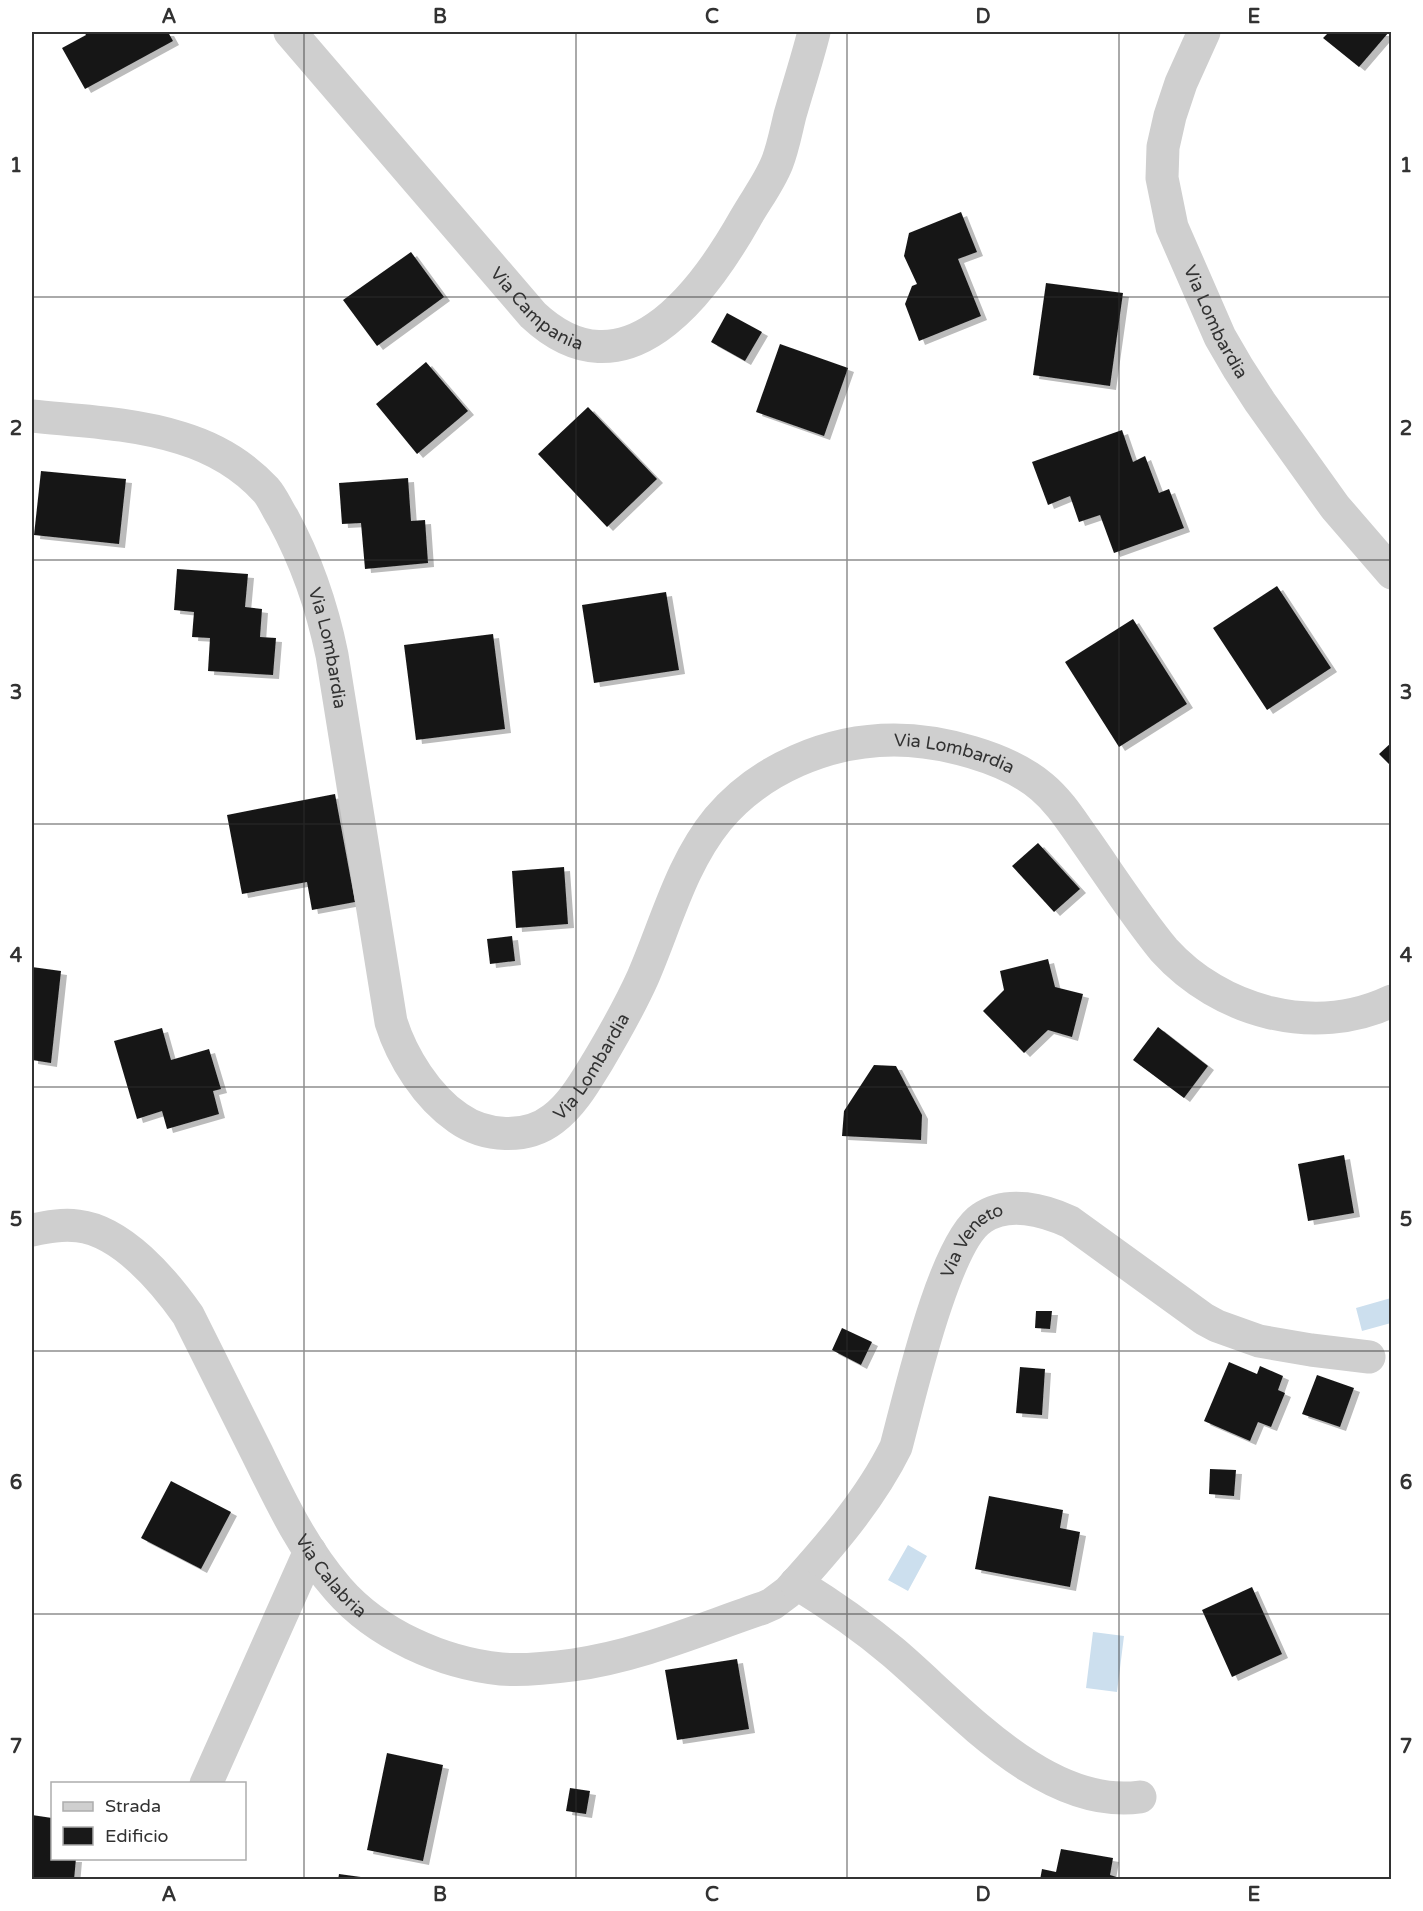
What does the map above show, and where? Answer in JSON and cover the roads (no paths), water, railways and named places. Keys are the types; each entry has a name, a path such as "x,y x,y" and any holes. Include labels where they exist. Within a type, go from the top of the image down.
{"street":[{"name":"Via Campania","path":"290,32 533,315 547,328 571,340 593,346 605,346 619,345 642,337 669,320 695,294 720,262 777,164 814,32"},
{"name":"Via Lombardia","path":"1204,32 1181,83 1163,147 1162,178 1172,227 1220,337 1238,368 1335,507 1392,573"},
{"name":"Via Lombardia","path":"32,416 132,427 181,438 227,458 252,476 268,493 298,545 323,613 332,655 391,1022 403,1053 436,1099 449,1113 469,1126 505,1134 523,1133 542,1127 567,1106 585,1082 615,1033 642,979 690,864 718,820 752,786 771,773 810,756 859,743 901,740 936,744 992,760 1024,774 1043,788 1068,816 1164,950 1183,970 1221,995 1272,1013 1306,1018 1342,1017 1392,1002"},
{"name":"Via Veneto","path":"788,1591 865,1498 896,1447 936,1303 961,1243 982,1217 1012,1209 1044,1212 1070,1222 1204,1319 1230,1332 1259,1341 1369,1357"},
{"name":"Via Calabria","path":"32,1230 72,1226 100,1232 139,1259 173,1293 188,1315 278,1496 310,1551 338,1590 380,1625 435,1653 468,1664 502,1669 546,1668 607,1659 654,1646 763,1608 788,1591"},
{"path":"207,1782 310,1551"},
{"path":"788,1591 866,1630 987,1735 1031,1767 1074,1789 1108,1798 1140,1797"}],"water":[{"path":"1391,1298 1391,1323 1362,1331 1356,1308"},
{"path":"908,1545 927,1556 908,1591 888,1580"},
{"path":"1093,1632 1124,1636 1117,1692 1086,1688"}]}
